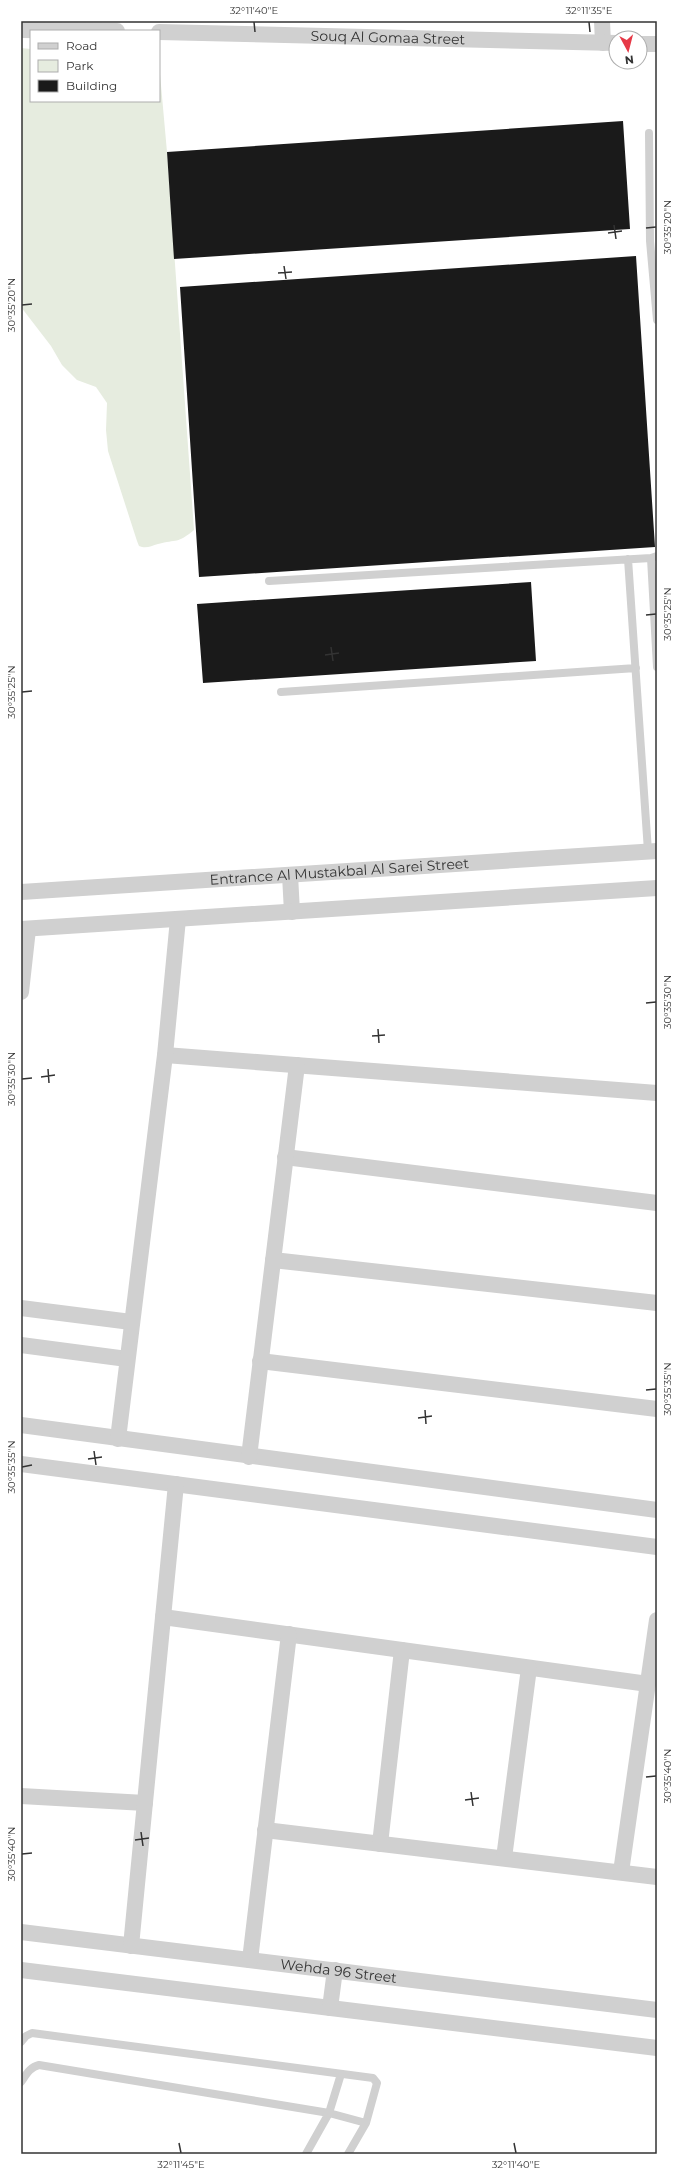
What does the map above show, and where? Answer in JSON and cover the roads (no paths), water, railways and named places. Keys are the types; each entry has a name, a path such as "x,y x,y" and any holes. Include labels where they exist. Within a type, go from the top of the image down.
{"street":[{"path":"602,21 608,40"},
{"name":"Souq Al Gomaa Street","path":"169,28 608,43"},
{"name":"Entrance Al Mustakbal Al Sarei Street","path":"21,892 653,851"},
{"path":"290,875 292,912"},
{"path":"21,992 24,929 657,888"},
{"path":"118,1439 131,1322 165,1055 178,919"},
{"path":"165,1055 657,1093"},
{"path":"249,1457 297,1065"},
{"path":"285,1157 657,1204"},
{"path":"273,1260 657,1303"},
{"path":"21,1308 131,1322"},
{"path":"21,1345 127,1359"},
{"path":"260,1361 657,1409"},
{"path":"21,1425 249,1457 657,1510"},
{"path":"21,1464 657,1547"},
{"path":"131,1946 176,1484"},
{"path":"163,1617 648,1684"},
{"path":"621,1872 657,1620"},
{"path":"250,1960 289,1634"},
{"path":"380,1844 402,1650"},
{"path":"504,1858 529,1668"},
{"path":"21,1796 145,1803"},
{"path":"265,1830 657,1877"},
{"name":"Wehda 96 Street","path":"21,1932 657,2010"},
{"path":"21,1970 657,2048"},
{"path":"330,2008 335,1970"}],"lane":[{"path":"649,133 657,320"},
{"path":"269,582 654,557 657,667"},
{"path":"628,559 636,668 653,851"},
{"path":"281,692 636,668"},
{"path":"21,2042 26,2036 32,2033 365,2077 376,2080 376,2088 366,2123 348,2154"},
{"path":"21,2082 28,2071 39,2064 330,2113 366,2123"},
{"path":"306,2154 330,2113 341,2074"}]}
